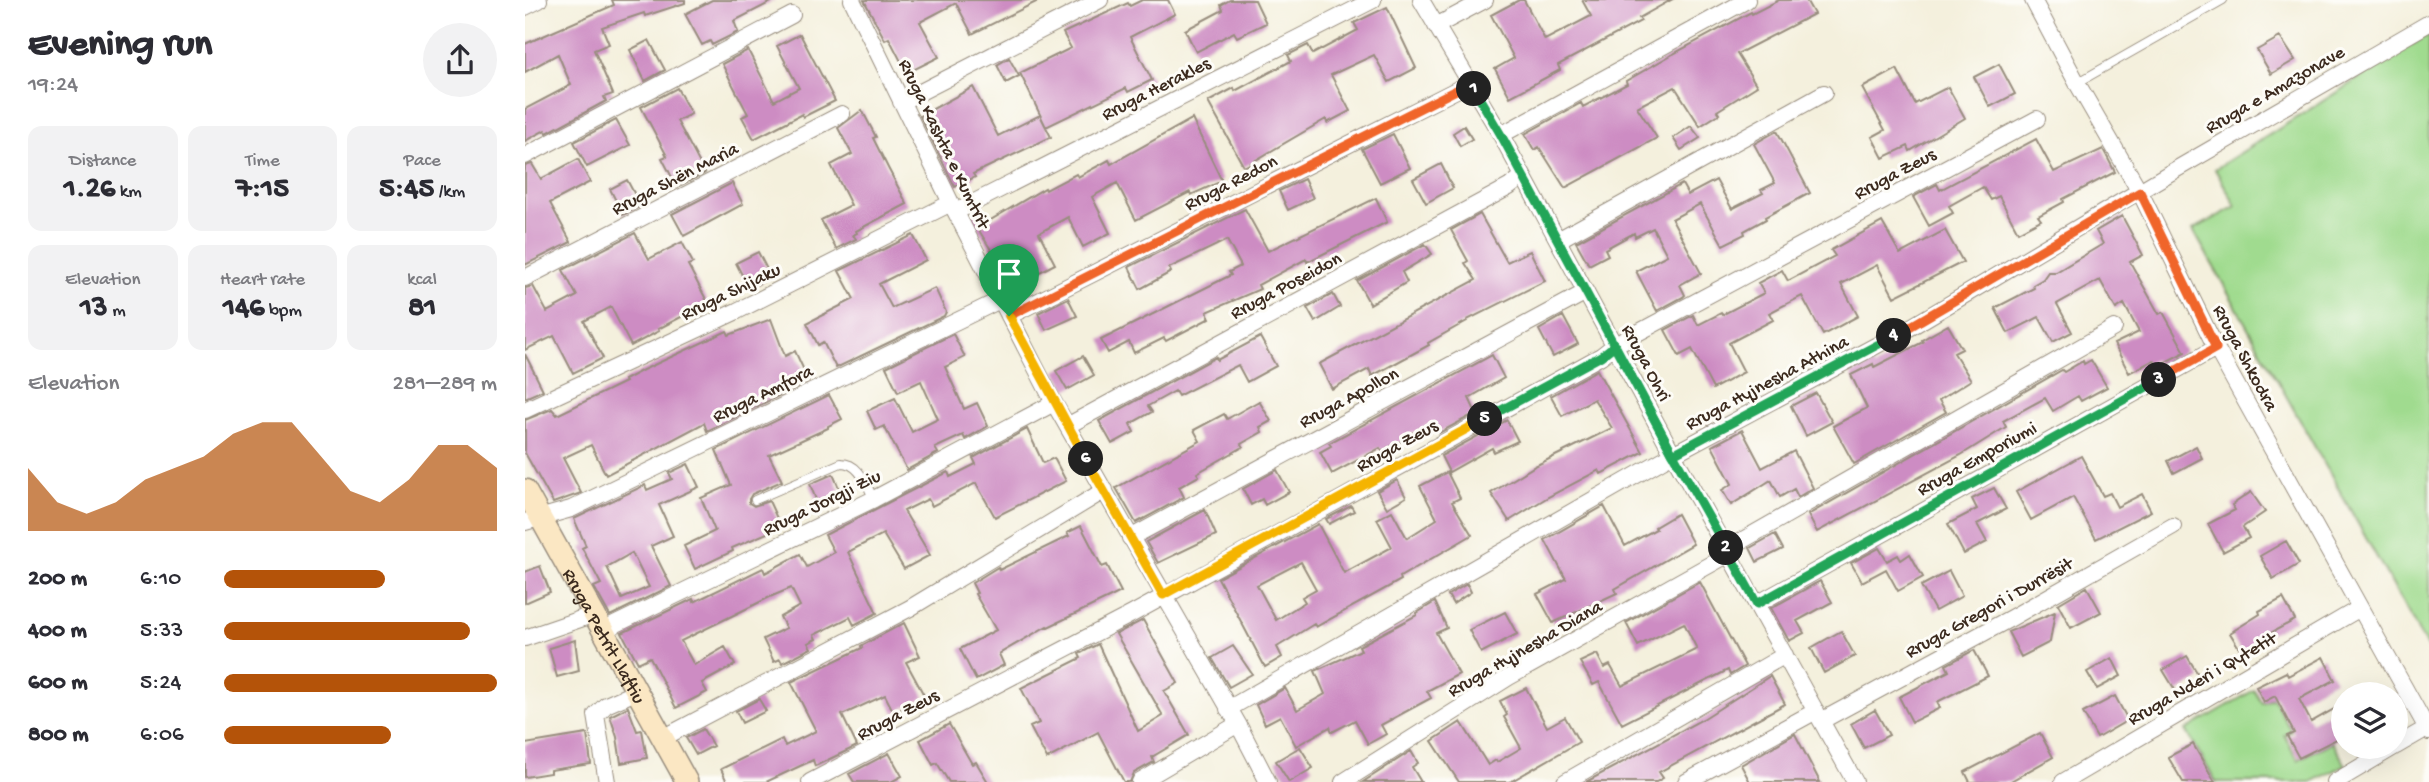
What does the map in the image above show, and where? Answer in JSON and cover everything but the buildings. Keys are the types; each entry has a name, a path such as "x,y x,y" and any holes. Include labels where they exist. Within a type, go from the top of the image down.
{"main road":[{"name":"Rruga Petrit Llaftiu","path":"525,489 533,521 600,622 687,782"}],"street":[{"path":"525,7 538,0"},
{"path":"901,102 1100,0"},
{"name":"Rruga Herakles","path":"954,207 1373,0"},
{"name":"Rruga Ohri","path":"1421,0 1501,135 1673,454 1855,782"},
{"path":"1436,26 1485,0"},
{"path":"1501,135 1747,0"},
{"name":"Rruga Shkodra","path":"2033,0 2140,192 2216,348 2428,730"},
{"name":"Rruga Kashta e Kumtrit","path":"854,1 901,102 1054,403 1238,724 1268,782"},
{"path":"525,156 792,15"},
{"name":"Rruga e Amazonave","path":"2140,192 2429,23"},
{"name":"Rruga Redon","path":"1009,316 1470,83"},
{"path":"1558,240 1824,93"},
{"name":"Rruga Shën Maria","path":"525,278 842,114"},
{"name":"Rruga Zeus","path":"810,782 1132,614 1601,356 1615,345 2038,119"},
{"name":"Rruga Poseidon","path":"1067,426 1509,187 1522,177"},
{"name":"Rruga Hyjnesha Athina","path":"1228,709 1673,454 1911,327 2140,192"},
{"name":"Rruga Shijaku","path":"525,410 954,207"},
{"name":"Rruga Apollon","path":"1131,538 1586,292"},
{"name":"Rruga Amfora","path":"533,521 571,509 1000,300"},
{"name":"Rruga Hyjnesha Diana","path":"1343,782 1509,677 2114,328"},
{"name":"Rruga Emporiumi","path":"1757,604 2216,348"},
{"name":"Rruga Jorgji Ziu","path":"525,638 600,622 874,499 1054,403"},
{"path":"663,738 910,608 1105,490"},
{"name":"Rruga Gregori i Durrësit","path":"1686,782 2011,618 2173,526"},
{"name":"Rruga Nderi i Qytetit","path":"2063,782 2360,608"},
{"path":"1565,782 1785,655"},
{"path":"607,782 596,715 606,705 638,691"},
{"path":"1140,782 1238,724"},
{"path":"2408,740 2428,730"},
{"path":"2335,782 2374,759"}],"lane":[{"path":"2077,83 2223,0"},
{"path":"755,500 841,463 856,467 874,499"}],"green space":[{"path":"2429,34 2429,650 2193,230 2236,206 2215,169"},
{"path":"2254,690 2262,703 2273,698 2291,731 2284,735 2298,760 2331,743 2331,759 2342,759 2346,765 2311,782 2216,782 2186,730"}],"route":[{"path":"1009,316 1067,426 1163,595 1601,356 1615,345 1644,399 1673,454 1911,327 2140,192 2216,348 1757,604 1673,454 1615,345 1558,240 1522,177 1501,135 1470,83 1009,316"}]}
